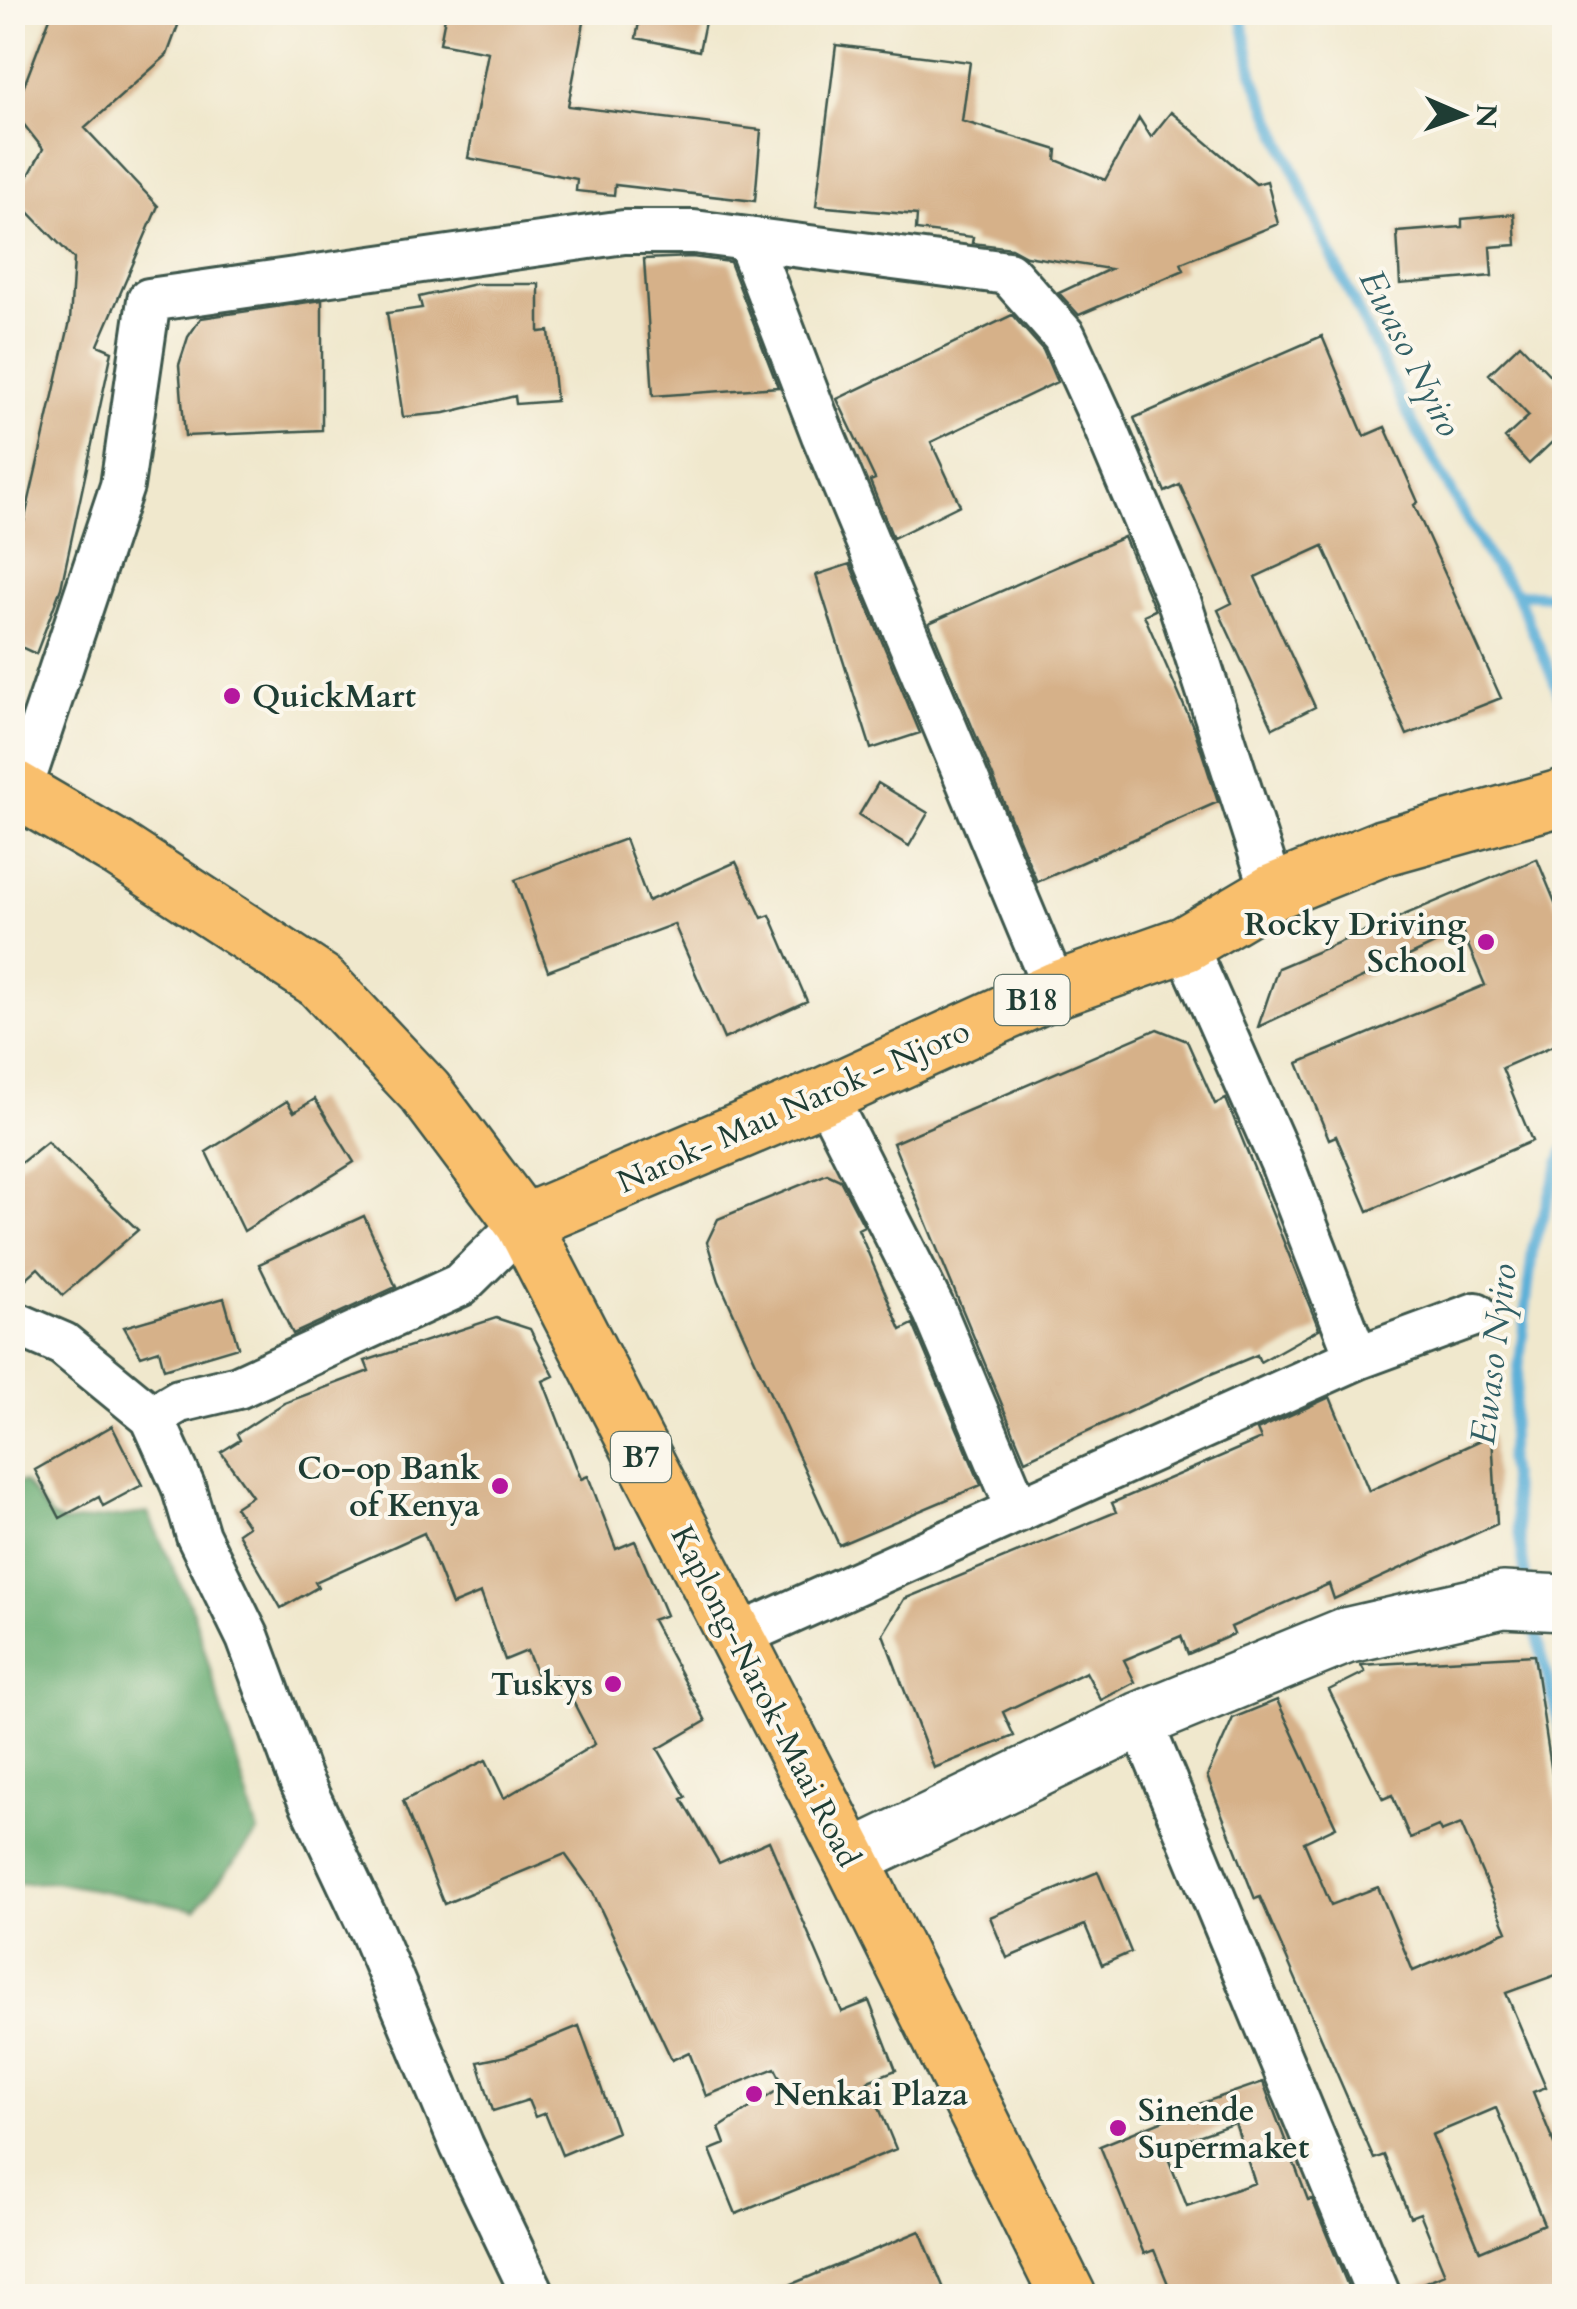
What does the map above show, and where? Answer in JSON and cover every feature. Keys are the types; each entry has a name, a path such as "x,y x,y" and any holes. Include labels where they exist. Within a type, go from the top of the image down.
{"highway":[{"name":"Kaplong-Narok-Maai Road","path":"16,789 320,980 425,1092 523,1223 850,1860 1062,2294"},
{"name":"Narok- Mau Narok - Njoro","path":"523,1223 1055,990 1185,944 1273,892 1382,848 1557,800"}],"street":[{"path":"16,789 122,486 149,300 624,232 694,232 1008,273 1064,336 1180,604 1273,892"},
{"path":"748,240 823,435 1055,990"},
{"path":"1185,944 1282,1161 1357,1358"},
{"path":"825,1094 935,1312 1017,1507"},
{"path":"152,1417 179,1400 238,1388 460,1286 523,1223"},
{"path":"736,1636 1357,1358 1476,1314"},
{"path":"12,1322 63,1344 152,1417 183,1486 198,1536 248,1638 300,1779 372,1932 462,2146 534,2296"},
{"path":"850,1860 1140,1720 1346,1636 1503,1600 1564,1602"},
{"path":"1140,1720 1379,2296"}],"green space":[{"path":"13,1482 24,1482 51,1517 64,1523 148,1513 193,1611 258,1833 196,1909 54,1882 13,1884"}],"building":[{"path":"52,12 183,12 167,55 85,128 158,206 98,345 112,351 61,588 36,654 12,643 12,517 24,522 70,321 74,259 16,199 43,149 14,112"},
{"path":"446,12 586,12 568,106 761,130 755,201 615,185 614,195 576,191 577,179 468,158 488,52 440,43"},
{"path":"641,12 707,12 699,51 636,38"},
{"path":"836,45 970,62 962,121 1057,150 1056,160 1105,180 1139,118 1151,137 1171,112 1256,184 1267,181 1278,224 1181,263 1184,270 1079,315 1059,293 1110,269 1026,256 1011,248 972,243 973,237 916,230 917,215 816,206"},
{"path":"1514,214 1516,245 1490,247 1492,276 1400,284 1397,232 1462,227 1462,219"},
{"path":"692,257 730,262 778,387 653,396 644,259"},
{"path":"475,284 539,284 539,332 549,331 556,401 516,404 515,396 445,413 403,417 387,313 422,308 419,297"},
{"path":"322,300 322,430 185,436 179,365 188,337 201,318"},
{"path":"1012,315 1043,350 1057,382 931,442 960,505 893,538 870,481 875,479 837,399"},
{"path":"1322,336 1364,436 1385,427 1418,502 1414,505 1501,698 1407,735 1323,546 1255,577 1315,707 1273,728 1218,610 1232,603 1180,485 1165,492 1134,418"},
{"path":"1520,344 1564,390 1564,431 1529,464 1505,438 1529,416 1489,374"},
{"path":"1124,537 1155,610 1144,615 1195,731 1218,802 1037,882 929,623"},
{"path":"850,564 920,733 871,749 816,575"},
{"path":"878,783 928,813 909,846 859,815"},
{"path":"625,839 648,901 736,862 762,918 770,915 807,1001 724,1039 674,924 548,971 515,880"},
{"path":"1537,859 1564,924 1564,1041 1502,1068 1532,1141 1368,1211 1336,1136 1329,1139 1298,1063 1485,985 1462,931 1258,1027 1278,968"},
{"path":"1157,1029 1187,1041 1215,1104 1226,1099 1319,1329 1260,1362 1257,1355 1204,1377 1025,1460 893,1143"},
{"path":"315,1099 354,1162 244,1231 206,1152 287,1101 294,1112"},
{"path":"47,1142 138,1230 63,1295 38,1268 12,1291 12,1170"},
{"path":"827,1174 840,1180 864,1226 858,1229 901,1330 913,1324 981,1485 839,1545 719,1281 707,1242 718,1219"},
{"path":"364,1216 396,1287 293,1334 259,1264"},
{"path":"224,1298 238,1347 164,1369 159,1350 141,1356 124,1327"},
{"path":"496,1318 530,1329 554,1376 543,1381 581,1479 588,1476 616,1549 635,1541 666,1615 652,1620 706,1721 658,1749 686,1797 682,1799 719,1863 769,1841 842,2012 869,2001 896,2070 868,2081 896,2149 736,2214 710,2150 725,2144 719,2128 784,2086 775,2068 706,2096 689,2052 672,2060 593,1893 565,1854 444,1904 403,1801 486,1760 504,1798 595,1744 563,1682 558,1684 555,1675 539,1680 527,1651 505,1660 481,1593 452,1605 424,1533 315,1582 318,1587 281,1608 238,1533 248,1526 235,1507 252,1496 221,1452 240,1440 237,1434 284,1403 369,1371 365,1361"},
{"path":"1330,1397 1369,1491 1492,1435 1497,1524 1334,1599 1329,1584 1231,1627 1234,1634 1188,1654 1181,1636 1124,1660 1135,1682 1101,1700 1086,1672 1003,1712 1014,1736 934,1768 883,1634 904,1599 1116,1512 1112,1503 1261,1439 1257,1430"},
{"path":"112,1426 142,1485 103,1506 99,1497 60,1518 35,1470"},
{"path":"1534,1655 1564,1852 1564,1972 1506,1993 1546,2087 1533,2092 1564,2168 1564,2296 1404,2296 1403,2291 1445,2274 1420,2213 1410,2217 1384,2155 1374,2159 1260,1897 1255,1899 1207,1776 1233,1718 1277,1700 1336,1827 1304,1842 1331,1905 1378,1887 1413,1971 1507,1931 1461,1824 1441,1832 1438,1826 1410,1838 1392,1795 1383,1799 1329,1690 1365,1672 1361,1665","holes":["1496,2108 1544,2224 1480,2251 1432,2135"]},
{"path":"1098,1872 1131,1952 1102,1965 1085,1925 1007,1958 990,1917"},
{"path":"579,2026 617,2132 562,2155 545,2113 535,2117 528,2100 493,2111 478,2062 506,2056"},
{"path":"1263,2082 1308,2200 1312,2199 1352,2296 1173,2296 1154,2250 1144,2254 1100,2146 1171,2117 1170,2114","holes":["1235,2123 1255,2183 1187,2206 1164,2148"]},
{"path":"920,2231 947,2296 763,2296"}],"waterway":[{"name":"Ewaso Nyiro","path":"1241,12 1253,75 1321,233 1406,411 1491,562 1516,593 1564,704"},
{"path":"1516,593 1564,597"},
{"name":"Ewaso Nyiro","path":"1527,1588 1508,1460 1533,1246 1564,1150"},
{"name":"Ewaso Nyiro","path":"1532,1616 1564,1743"}],"place":[{"name":"QuickMart","path":"232,696"},
{"name":"Rocky Driving School","path":"1486,942"},
{"name":"Co-op Bank of Kenya","path":"500,1486"},
{"name":"Tuskys","path":"613,1684"},
{"name":"Nenkai Plaza","path":"754,2094"},
{"name":"Sinende Supermaket","path":"1118,2128"}]}
